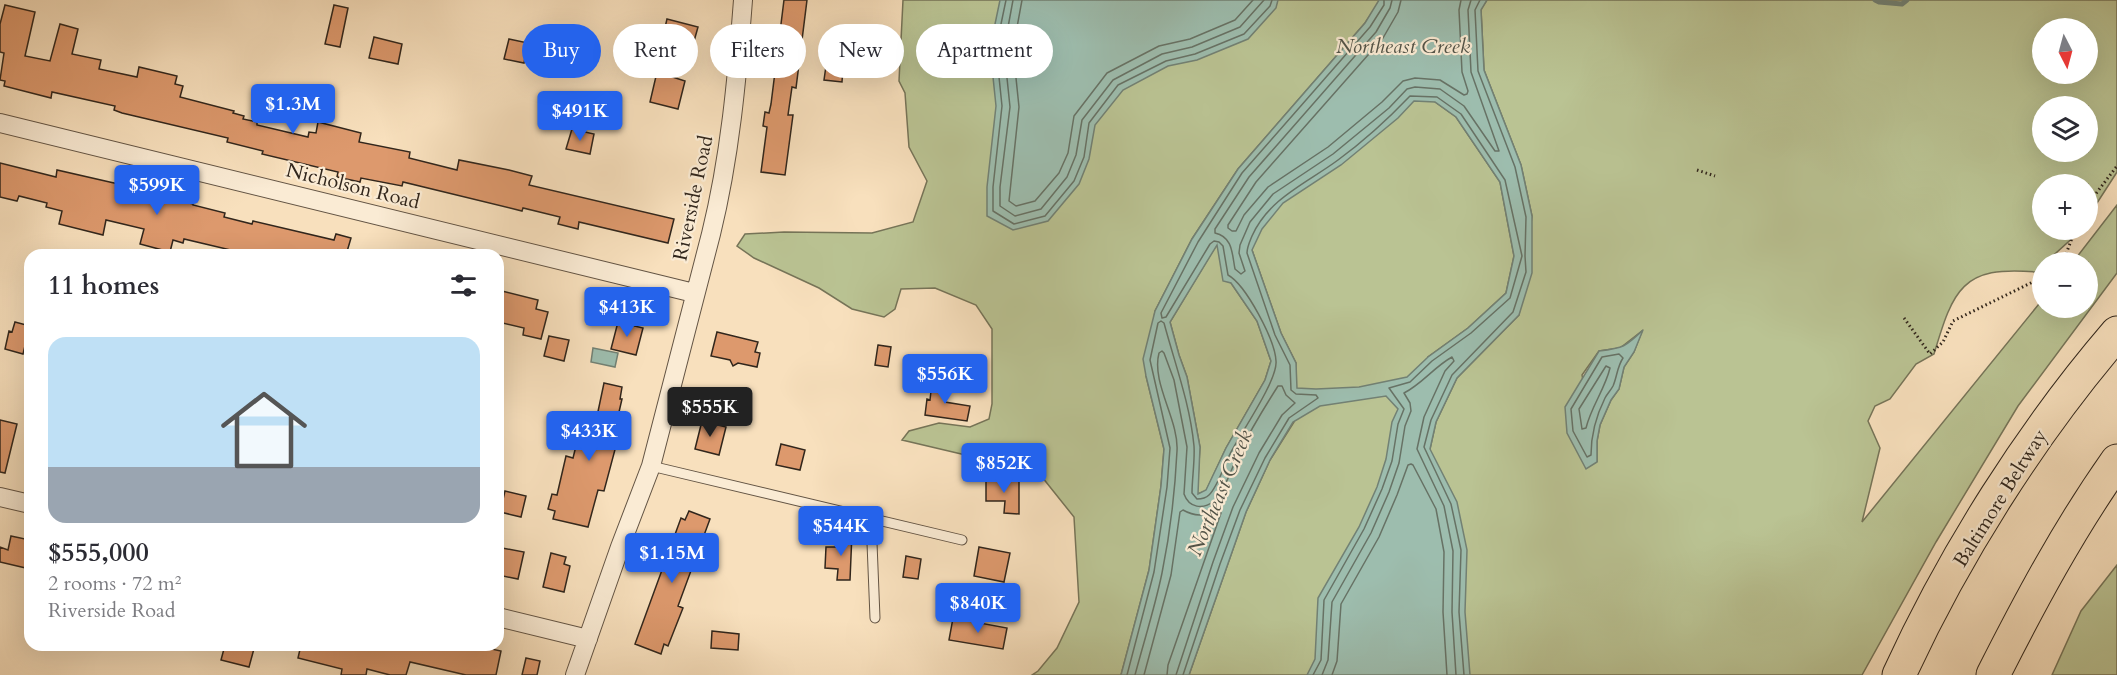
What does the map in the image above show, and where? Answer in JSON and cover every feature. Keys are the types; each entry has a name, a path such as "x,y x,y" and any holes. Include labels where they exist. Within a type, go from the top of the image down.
{"highway":[{"name":"Baltimore Beltway","path":"1899,675 1972,538 2014,471 2087,368 2117,333"},
{"path":"1993,675 2041,581 2089,500 2117,460"}],"street":[{"name":"Riverside Road","path":"575,675 651,466 720,197 730,136 743,0"},
{"name":"Nicholson Road","path":"0,123 694,293"},
{"path":"0,497 24,503"},
{"path":"504,618 588,639"}],"lane":[{"path":"651,466 962,540"},
{"path":"871,518 875,618"}],"path":[{"path":"2098,191 2117,166"},
{"path":"1696,170 1715,176"},
{"path":"1904,318 1930,354 1943,342 1953,321 2032,282"}],"green space":[{"path":"903,0 1386,0 1374,10 1238,169 1192,239 1155,311 1146,376 1164,449 1161,486 1149,570 1121,675 1032,675 1057,648 1079,602 1074,517 1042,477 1008,465 902,440 909,431 939,423 970,427 989,419 992,404 992,329 976,305 935,288 901,289 895,309 884,317 852,309 819,288 754,258 737,246 745,234 872,233 913,222 927,181 909,147 905,93 899,81 899,78 904,78 904,24 902,24"},
{"path":"1487,0 2117,0 2117,172 2098,201 2098,174 2032,174 2032,240 2070,240 2057,252 2032,252 2032,272 1992,273 1976,278 1964,286 1948,313 1934,354 1916,364 1890,399 1875,406 1868,421 1880,448 1862,522 2032,313 2032,318 2084,318 2018,406 1936,542 1862,675 1189,675 1246,512 1270,460 1294,422 1296,363 1281,333 1252,250 1250,222 1445,43 1435,102 1456,117 1500,182 1514,256 1506,293 1468,328 1428,357 1430,449 1436,422 1457,378 1519,315 1532,216 1521,165 1484,70 1481,9","holes":["1642,331 1634,352 1624,367 1619,389 1611,400 1600,425 1597,462 1582,375 1599,351 1620,348"]},
{"path":"2117,205 2117,273 2098,299 2098,252 2081,252 2090,240 2098,240 2098,230"},
{"path":"1217,244 1231,283 1257,321 1271,361 1265,380 1226,448 1206,491 1197,494 1200,447 1187,377 1170,322"},
{"path":"2117,565 2117,675 2052,675 2081,611"}],"water":[{"path":"1000,0 1278,0 1276,8 1248,39 1197,60 1168,66 1123,90 1095,125 1089,159 1079,184 1048,221 1013,230 987,216 987,187 996,106 993,78 1053,78 1053,24 995,24"},
{"name":"Northeast Creek","path":"1379,0 1487,0 1481,10 1484,70 1521,165 1532,216 1532,273 1519,315 1457,378 1436,422 1430,449 1457,502 1467,550 1465,612 1470,675 1307,675 1315,659 1318,598 1359,527 1377,487 1386,459 1392,422 1398,409 1386,396 1320,406 1293,422 1270,460 1246,512 1189,675 1121,675 1149,570 1161,486 1164,449 1143,359 1155,311 1192,239 1238,169 1365,23","holes":["1414,101 1435,102 1456,117 1500,182 1514,256 1506,293 1468,328 1428,357 1407,377 1359,387 1297,388 1296,363 1281,333 1252,250 1262,229 1283,203 1341,165 1398,118","1217,245 1223,281 1231,283 1257,321 1271,361 1265,380 1226,448 1206,490 1198,494 1200,447 1187,377 1170,322"]},
{"path":"1643,330 1634,352 1624,367 1619,389 1611,400 1600,425 1597,462 1586,469 1567,433 1565,407 1599,351 1624,346"},
{"path":"593,348 618,353 615,367 591,362"}],"building":[{"path":"784,0 807,0 804,24 781,24"},
{"path":"5,5 35,12 25,56 50,61 60,24 78,29 72,54 101,60 99,69 137,77 139,67 177,76 175,84 183,86 180,97 234,111 233,113 244,116 243,119 257,122 257,125 308,137 309,132 316,133 318,122 361,133 359,142 410,152 409,158 457,170 459,160 509,170 532,176 529,185 674,219 668,243 579,222 578,229 558,224 560,217 523,208 522,211 403,182 402,186 361,178 360,182 337,177 338,172 262,154 263,151 227,142 228,138 122,113 114,110 115,106 52,92 51,98 4,86 5,81 0,80 4,53 0,52 0,24"},
{"path":"334,5 348,8 340,47 325,44"},
{"path":"667,19 686,24 666,24"},
{"path":"374,37 402,44 398,64 369,58"},
{"path":"509,39 522,42 522,63 504,59"},
{"path":"656,78 676,78 685,81 678,109 650,102"},
{"path":"774,78 797,78 796,88 792,87 788,115 793,115 785,175 761,172 767,127 763,126 765,112 769,113"},
{"path":"824,78 842,78 842,82 824,80"},
{"path":"572,129 594,134 590,154 566,149"},
{"path":"0,163 56,177 57,170 114,183 225,213 224,217 252,224 253,221 334,240 336,234 351,238 348,249 226,249 184,239 183,243 173,240 171,249 159,249 140,244 144,229 106,220 103,235 59,224 62,211 46,207 47,203 19,196 17,201 0,197"},
{"path":"504,292 538,300 536,309 548,312 541,339 523,335 524,328 504,323"},
{"path":"15,322 24,324 23,354 5,349 9,331 12,332"},
{"path":"618,322 643,328 636,355 611,349"},
{"path":"717,332 758,342 755,352 760,353 757,367 738,363 733,366 730,360 711,356"},
{"path":"549,336 569,340 564,361 544,356"},
{"path":"878,345 891,347 888,367 875,365"},
{"path":"932,382 947,383 945,402 970,406 967,421 925,415"},
{"path":"604,383 622,387 620,399 622,399 616,425 621,427 604,491 598,490 588,527 553,519 555,511 548,509 552,494 557,495 566,456 573,458 583,418 596,421"},
{"path":"0,420 17,424 5,473 0,472"},
{"path":"702,421 726,427 719,455 695,449"},
{"path":"781,444 805,450 800,470 776,465"},
{"path":"986,480 1019,481 1019,514 1004,513 1005,501 986,501"},
{"path":"505,491 526,496 521,517 504,513"},
{"path":"689,511 710,519 678,606 683,608 668,646 664,644 661,654 635,644 681,518 685,520"},
{"path":"839,532 852,533 850,580 837,580 838,569 825,568 826,547 839,547"},
{"path":"11,536 24,539 24,568 0,562 0,547 8,550"},
{"path":"979,547 1010,553 1004,582 974,576"},
{"path":"504,548 524,552 518,579 504,576"},
{"path":"551,553 566,557 564,564 570,566 564,592 543,587"},
{"path":"906,556 921,559 918,579 903,577"},
{"path":"953,618 1007,628 1003,649 949,640"},
{"path":"712,631 739,634 738,650 711,648"},
{"path":"223,651 253,651 249,667 221,660"},
{"path":"300,651 501,651 496,675 466,675 410,662 406,675 390,675 367,669 366,675 341,675 342,669 298,658"},
{"path":"526,658 540,661 537,675 522,675"}],"waterway":[{"path":"1875,0 1902,4 1907,0"}]}
